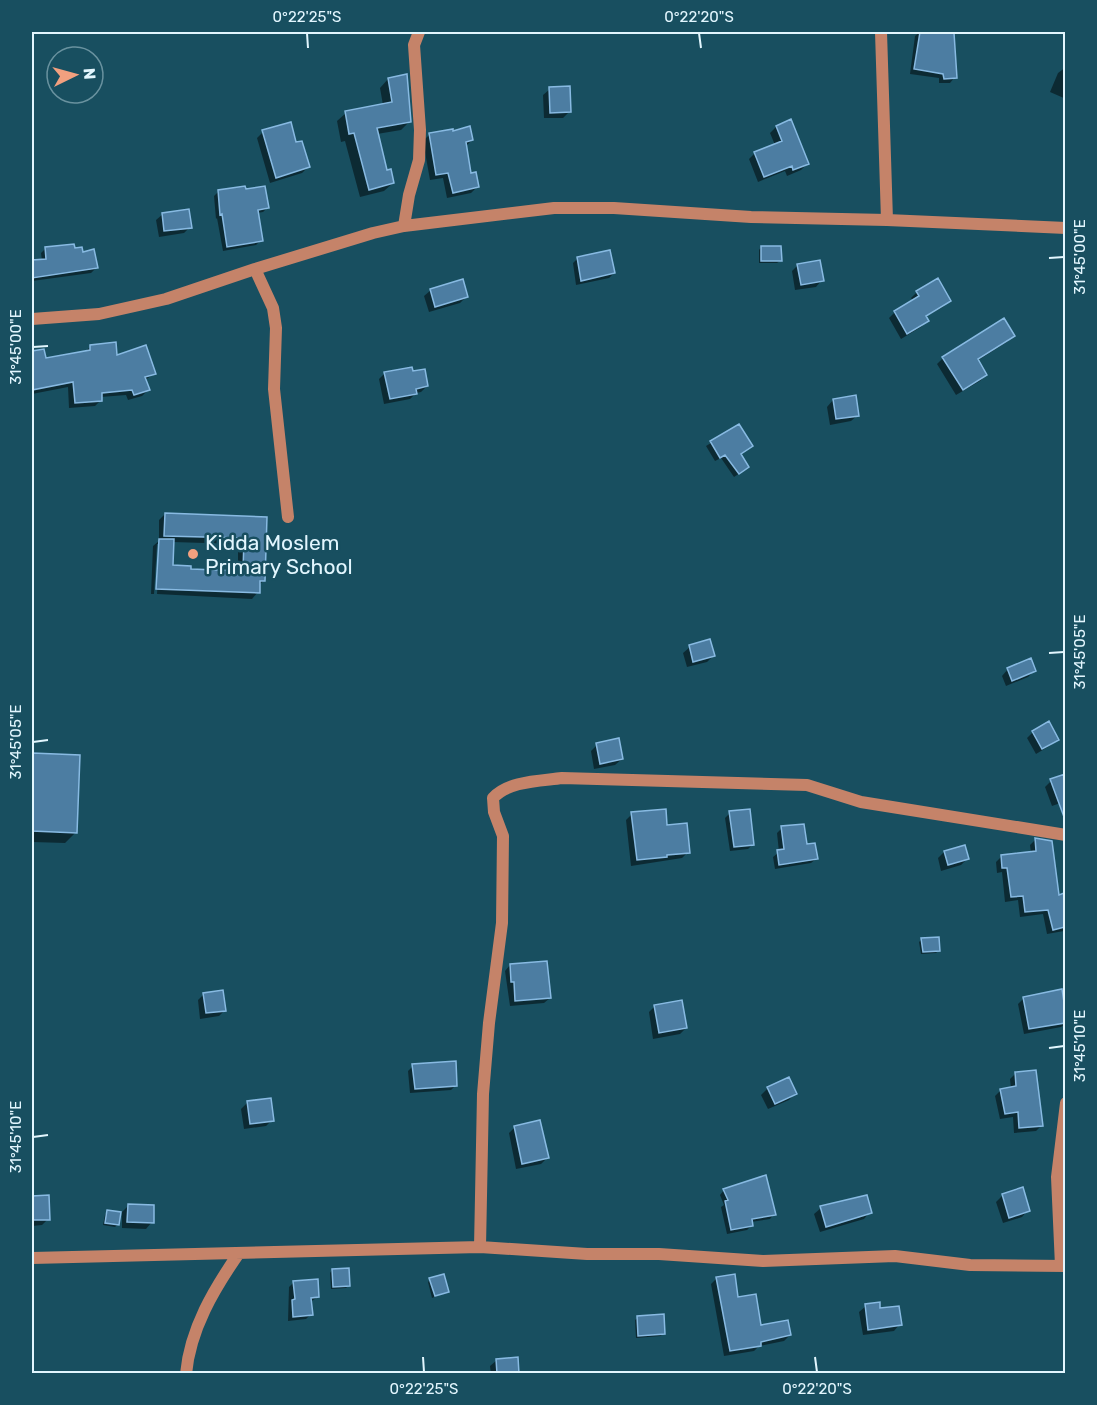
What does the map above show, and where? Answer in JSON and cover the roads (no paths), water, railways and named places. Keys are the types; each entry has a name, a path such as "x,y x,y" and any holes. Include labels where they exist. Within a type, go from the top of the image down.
{"street":[{"path":"404,226 409,195 419,160 420,130 414,45 419,32"},
{"path":"881,32 887,220"},
{"path":"32,319 99,314 166,299 255,269 373,233 404,226 554,208 614,208 751,217 1065,228"},
{"path":"255,269 273,308 276,328 274,389 288,517"},
{"path":"480,1247 483,1094 489,1023 502,923 502,836 494,812 493,798 499,791 529,782 562,778 807,785 861,801 1065,835"},
{"path":"32,1258 480,1247 587,1254 659,1254 763,1261 895,1256 970,1265 1063,1266 1057,1177 1065,1102"},
{"path":"186,1374 188,1355 205,1307 239,1253"}],"place":[{"name":"Kidda Moslem Primary School","path":"193,554"}]}
